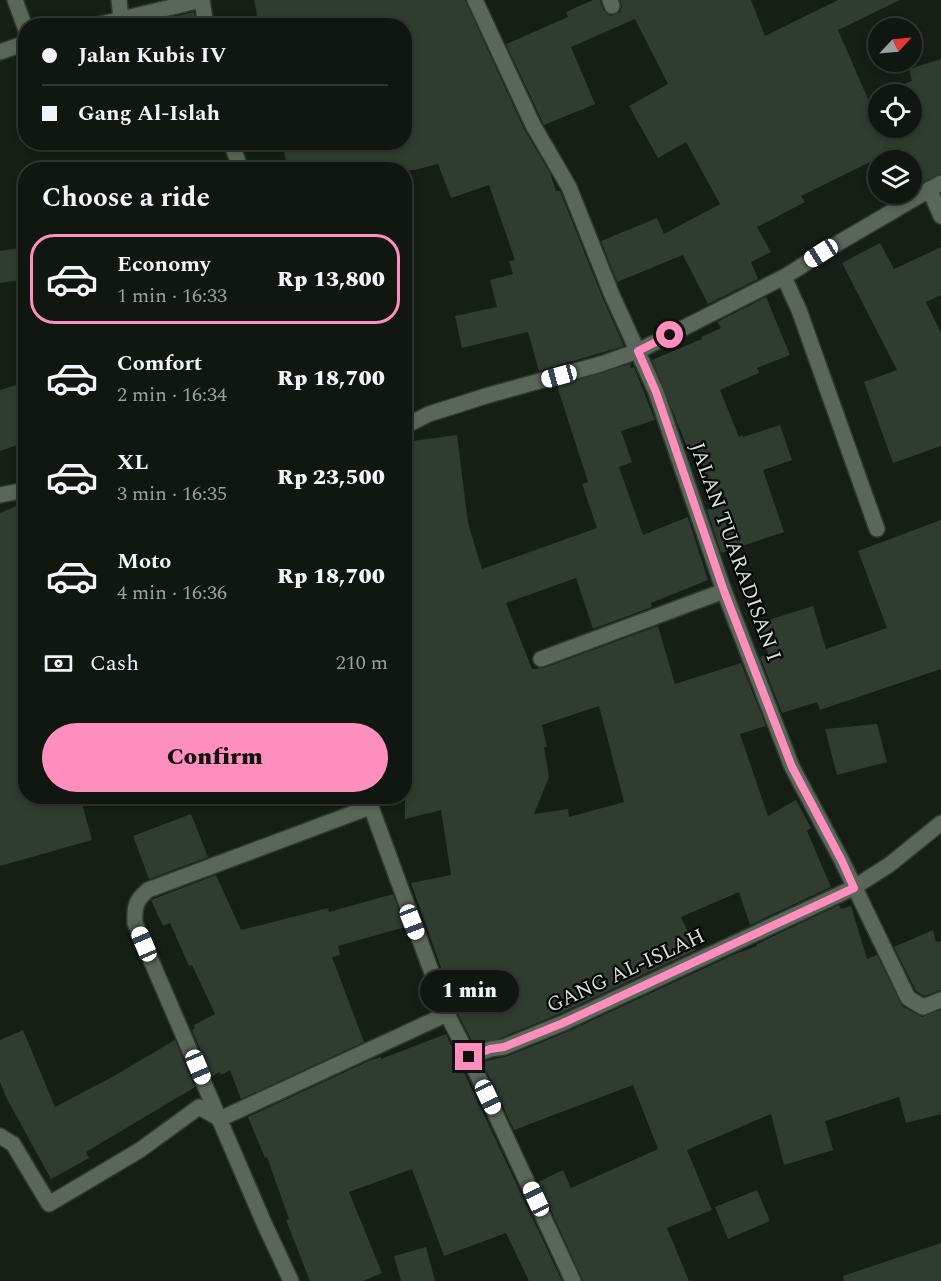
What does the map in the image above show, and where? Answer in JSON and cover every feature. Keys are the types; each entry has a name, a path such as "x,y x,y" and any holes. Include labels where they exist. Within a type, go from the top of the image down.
{"street":[{"path":"15,0 22,18"},
{"path":"119,0 122,18 201,0 204,18"},
{"name":"JALAN TUARADISAN I","path":"475,0 533,125 569,187 612,295 656,392 724,591 792,767 842,861 908,998 923,1007 941,1000"},
{"path":"0,52 18,46"},
{"path":"412,422 429,414 489,395 590,368 638,351 784,277 935,186 941,216"},
{"path":"784,277 803,321 877,529"},
{"path":"0,495 18,492"},
{"path":"541,659 724,591"},
{"path":"291,1281 135,923 134,910 139,898 148,890 363,804"},
{"path":"369,804 447,1014 573,1281"},
{"name":"GANG AL-ISLAH","path":"469,1057 490,1049 504,1047 563,1023 854,888 889,865 941,823"},
{"path":"220,1119 447,1014"},
{"path":"0,1136 14,1144 49,1204 140,1150 199,1107 220,1119"}],"building":[{"path":"254,0 465,0 524,129 550,173 556,191 560,191 624,346 539,371 528,332 462,348 455,316 497,307 490,280 513,274 509,261 515,260 489,185 451,198 438,164 412,170 412,162 286,162 284,150 412,150 412,18 257,18"},
{"path":"593,0 600,0 603,10 611,16 620,12 622,7 620,0 751,0 765,36 838,0 900,0 838,30 868,99 868,138 922,138 922,84 904,84 912,81 910,72 922,72 922,65 941,59 941,173 922,183 922,150 868,150 868,163 801,196 805,202 757,227 771,252 751,262 758,279 708,304 683,255 617,282 601,241 657,218 664,234 720,204 686,142 658,158 629,106 668,84 635,19 571,47 595,104 544,125 506,44 568,17 566,12"},
{"path":"194,12 195,18 169,18"},
{"path":"880,243 894,269 941,247 941,295 926,302 941,333 941,446 893,463 864,382 897,370 842,263"},
{"path":"18,248 18,280 0,283 0,251"},
{"path":"766,297 790,355 757,368 759,373 720,390 739,437 780,425 792,460 763,470 784,532 721,553 707,510 716,506 697,449 689,452 652,360 702,339 701,337 721,328 717,322"},
{"path":"630,364 631,368 634,367 655,420 621,431 632,462 619,467 643,535 688,517 708,580 651,603 652,607 593,629 576,578 506,603 532,669 544,668 658,626 675,684 741,663 766,726 740,734 768,816 796,800 811,828 807,831 831,887 750,925 739,892 681,917 696,950 559,1014 501,1038 474,1045 456,1010 411,883 451,875 441,810 405,819 405,804 412,804 412,441 457,435 468,523 482,569 597,528 582,484 588,482 557,386","holes":["599,706 624,802 569,817 568,809 534,814 549,777 544,747 547,747 542,725"]},
{"path":"18,384 18,445 0,451 0,390"},
{"path":"18,505 18,804 82,804 92,840 0,866 0,513"},
{"path":"941,520 941,669 820,710 817,702 782,713 760,657 768,654 759,623 813,606 826,649 887,628 858,551"},
{"path":"877,724 887,762 837,775 825,729"},
{"path":"191,814 208,857 149,879 133,836"},
{"path":"216,875 241,930 328,908 329,912 393,894 405,927 338,946 340,955 332,957 364,1042 241,1099 230,1070 221,1075 219,1072 212,1077 192,1030 195,1028 194,1025 215,1014 192,965 189,966 170,923 163,926 151,900"},
{"path":"839,905 841,909 851,906 867,959 877,955 902,1006 922,1017 941,1010 941,1114 906,1123 899,1097 825,1121 833,1150 784,1165 771,1114 687,1150 712,1210 667,1228 689,1281 583,1281 538,1182 563,1170 571,1188 658,1149 633,1085 514,1130 482,1062 508,1056 567,1032 757,946"},
{"path":"933,930 936,942 941,941 941,990 924,996 916,991 894,947"},
{"path":"23,1030 55,1107 175,1040 195,1087 86,1152 89,1158 51,1179 0,1082 0,1040"},
{"path":"446,1034 562,1281 529,1281 506,1233 444,1256 412,1169 349,1192 382,1273 363,1281 310,1281 286,1220 289,1219 267,1157 265,1158 248,1117 371,1060 381,1057 381,1059"},
{"path":"757,1190 770,1221 728,1239 715,1207"},
{"path":"941,1243 941,1281 844,1281 843,1276"},
{"path":"426,1247 435,1281 401,1281 394,1256"}],"route":[{"path":"469,1057 490,1049 504,1047 563,1023 854,888 792,767 724,591 656,392 638,351 670,335"}]}
